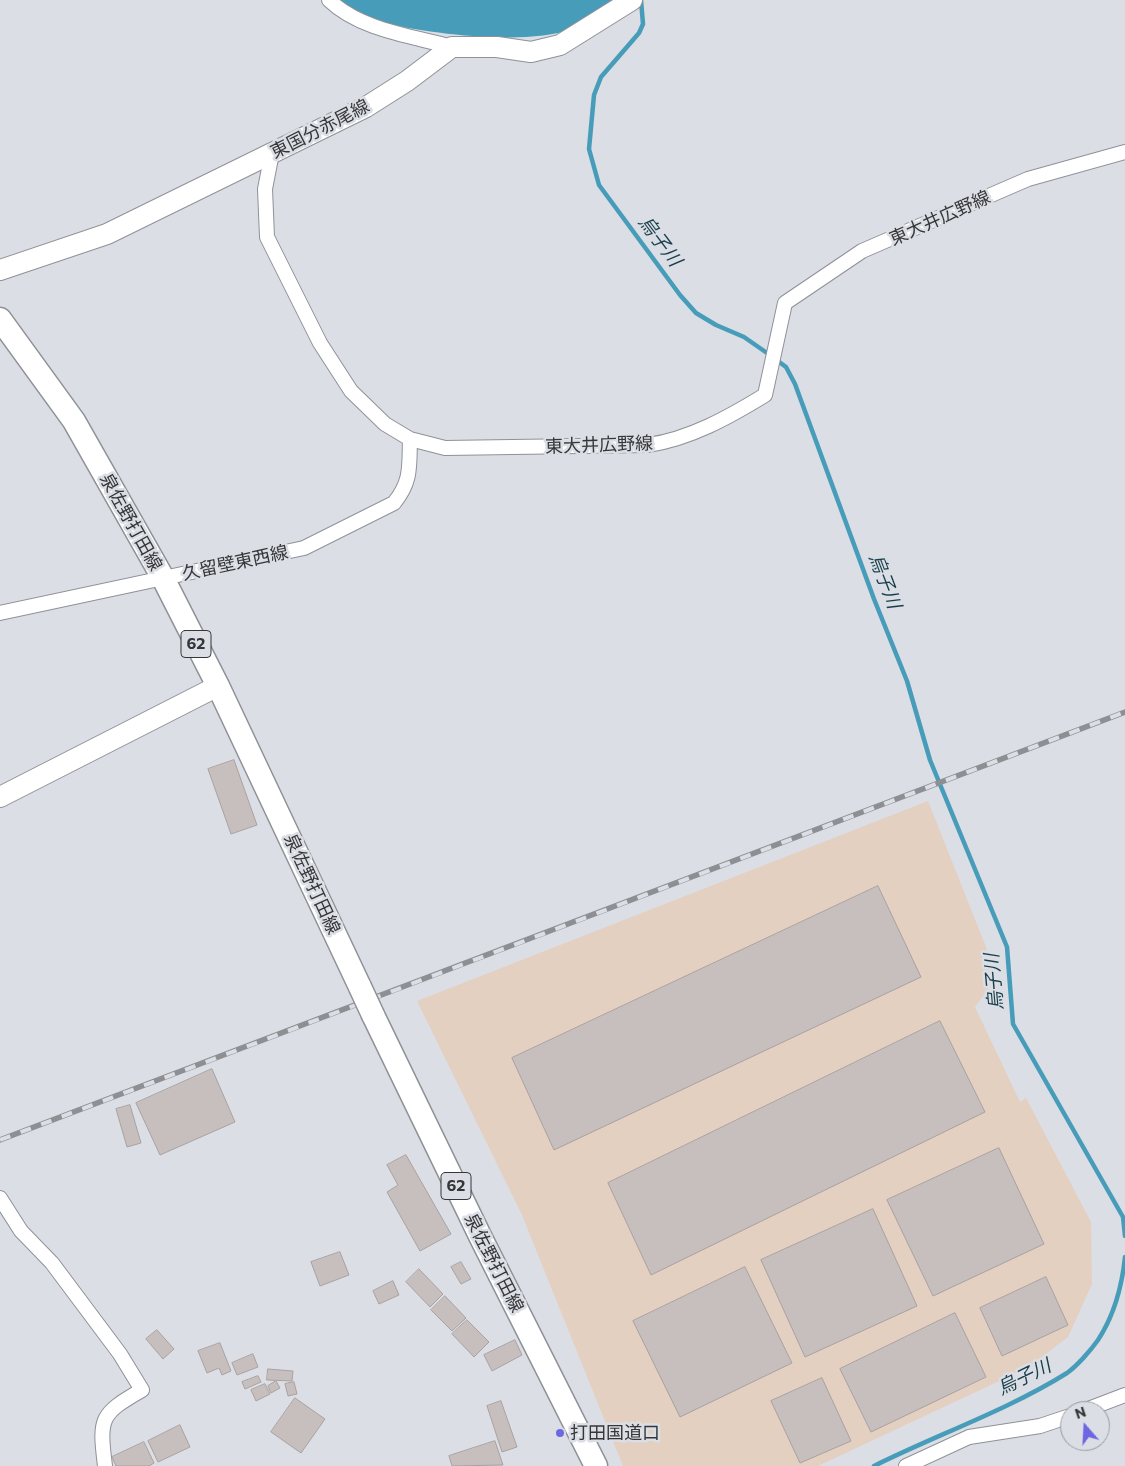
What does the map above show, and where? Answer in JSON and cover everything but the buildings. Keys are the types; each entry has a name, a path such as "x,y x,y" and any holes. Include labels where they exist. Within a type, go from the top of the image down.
{"main road":[{"name":"泉佐野打田線","path":"0,319 74,421 163,578 218,686 477,1230 596,1466"}],"street":[{"path":"329,0 337,8 373,26 452,47 497,48 531,52 560,45 632,0"},
{"name":"東国分赤尾線","path":"0,270 107,234 366,107 407,81 452,47"},
{"name":"東大井広野線","path":"272,153 264,189 267,237 320,343 351,391 385,424 410,439 445,448 648,445 672,442 766,395 778,345 785,302 862,252 1028,178 1125,152"},
{"name":"久留壁東西線","path":"0,613 304,548 366,519 394,503 404,491 409,477 410,439"},
{"path":"0,797 218,686"},
{"path":"0,1198 21,1231 52,1263 120,1354 142,1390 113,1407 105,1420 101,1438 105,1466"},
{"path":"1109,1401 1125,1395"},
{"path":"906,1466 934,1459 969,1437 1040,1426 1060,1419"}],"shaded area":[{"path":"928,801 986,947 990,987 975,1007 1020,1102 1026,1098 1091,1222 1092,1284 1068,1337 1029,1367 818,1466 623,1466 522,1215 417,1001"}],"water":[{"path":"337,0 616,0 571,29 530,37 504,37 424,31 381,22 369,18"}],"waterway":[{"name":"烏子川","path":"641,0 643,24 639,33 601,77 594,95 589,149 599,185 680,295 696,313 716,325 744,337 767,353 786,367 795,384 874,599 907,681 930,760 1007,947 1013,1024 1123,1217 1125,1236"},
{"name":"烏子川","path":"874,1466 1021,1399 1071,1370 1095,1344 1109,1320 1120,1289 1125,1257"}],"railway":[{"path":"0,1140 1125,712"}],"place":[{"name":"打田国道口","path":"560,1433"}]}
